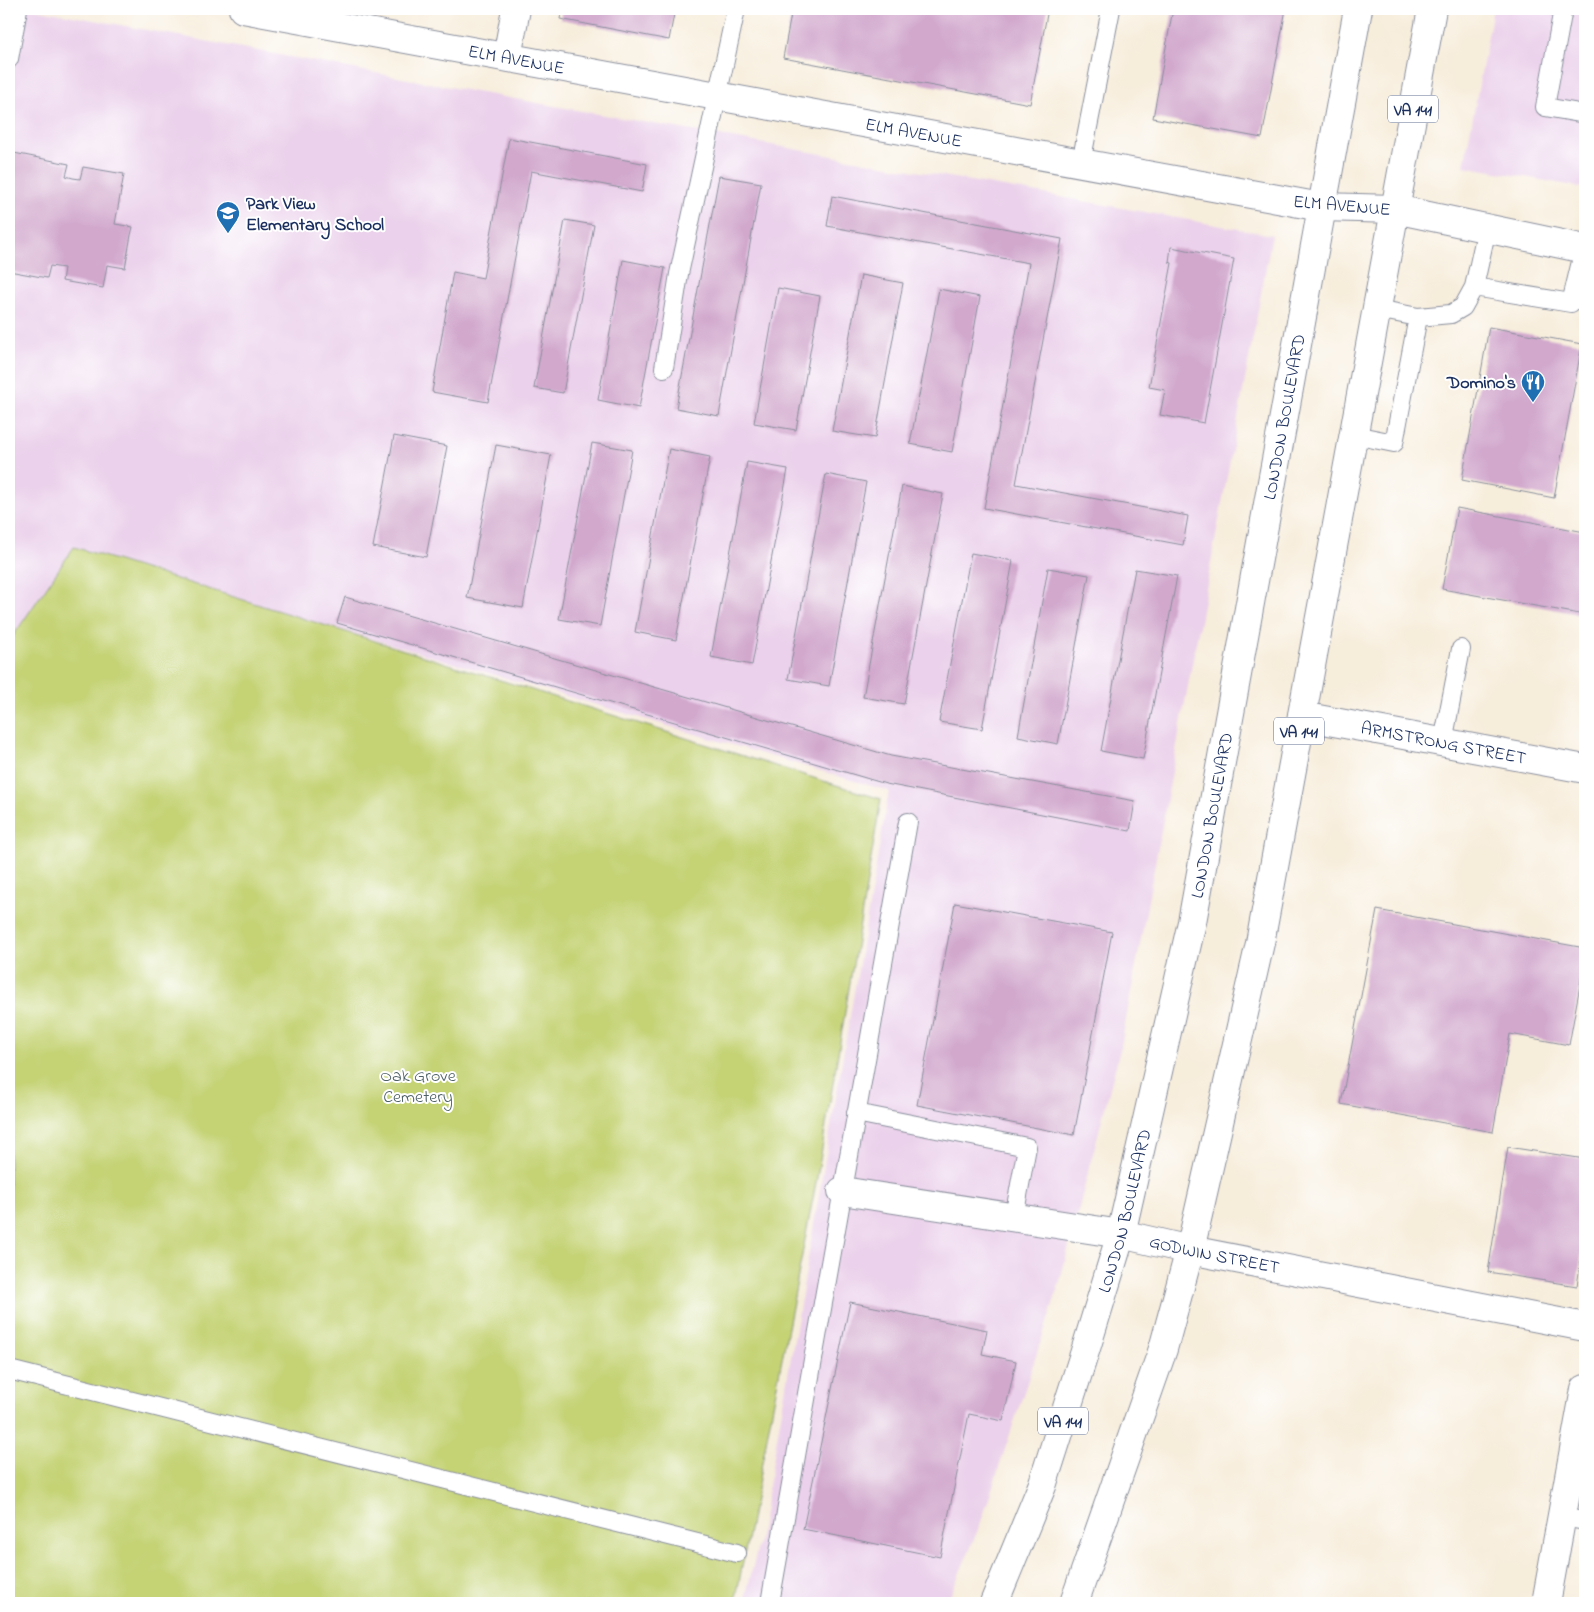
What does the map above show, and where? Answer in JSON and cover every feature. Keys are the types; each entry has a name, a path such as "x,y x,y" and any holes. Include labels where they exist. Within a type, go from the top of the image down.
{"main road":[{"name":"ELM AVENUE","path":"243,9 1321,207 1395,209 1584,249"},
{"path":"507,57 516,9"},
{"name":"LONDON BOULEVARD","path":"994,1603 1042,1486 1088,1345 1121,1234 1192,922 1358,9"},
{"name":"VA 141","path":"1074,1603 1163,1349 1190,1250 1260,943 1432,9"},
{"name":"ARMSTRONG STREET","path":"1302,716 1585,769"},
{"name":"GODWIN STREET","path":"842,1191 1121,1234 1190,1250 1585,1327"},
{"path":"1546,1603 1574,1519 1585,1389"}],"lane":[{"path":"9,60 18,9"},
{"path":"664,368 679,274 719,96 736,9"},
{"path":"1081,163 1111,9"},
{"path":"1563,9 1545,107 1585,114"},
{"path":"1377,309 1418,317 1451,314 1464,307 1474,287 1487,228"},
{"path":"1474,287 1571,303 1584,249"},
{"path":"1354,435 1394,443 1418,317"},
{"path":"1443,742 1461,649"},
{"path":"770,1603 908,822"},
{"path":"856,1113 1027,1147 1014,1217"},
{"path":"9,1370 737,1553"}],"shaded area":[{"path":"9,9 35,9 476,92 1272,235 1121,1046 1057,1292 980,1525 947,1603 744,1603 759,1542 889,791 322,624 74,547 9,642"},
{"path":"1493,9 1585,9 1585,188 1464,166"}],"green space":[{"name":"Oak Grove Cemetery","path":"74,547 881,799 818,1172 735,1603 9,1603 9,642"}],"building":[{"path":"562,9 675,9 669,40 560,19"},
{"path":"792,9 1048,9 1030,104 783,58"},
{"path":"1173,9 1286,9 1262,138 1153,118"},
{"path":"509,138 647,164 642,192 531,171 488,402 432,392 453,272 483,278"},
{"path":"9,152 69,164 66,176 73,178 80,179 83,167 124,174 115,224 133,227 125,268 107,265 103,288 62,281 64,268 50,266 47,278 9,271"},
{"path":"719,176 761,183 719,416 676,408"},
{"path":"832,196 1062,239 1016,484 1188,516 1183,545 984,508 1029,263 827,226"},
{"path":"565,220 594,225 563,393 534,388"},
{"path":"1171,247 1234,259 1204,423 1160,415 1165,390 1149,387 1172,263 1169,262"},
{"path":"623,260 665,268 639,408 598,400"},
{"path":"861,275 903,283 875,438 832,431"},
{"path":"778,288 820,296 796,430 754,423"},
{"path":"939,289 980,297 952,452 910,444"},
{"path":"1489,327 1582,344 1554,498 1462,480"},
{"path":"394,436 447,446 426,557 373,547"},
{"path":"592,443 632,450 600,626 559,619"},
{"path":"496,445 551,455 523,608 467,598"},
{"path":"669,449 710,457 676,640 635,632"},
{"path":"747,462 788,469 752,665 711,657"},
{"path":"826,474 866,482 829,686 788,679"},
{"path":"902,486 943,494 904,704 863,697"},
{"path":"1457,508 1585,532 1585,615 1442,589"},
{"path":"971,553 1013,561 982,729 939,722"},
{"path":"1048,568 1089,575 1058,744 1018,736"},
{"path":"1135,569 1177,576 1143,759 1101,751"},
{"path":"345,597 891,756 1135,801 1130,831 886,784 337,623"},
{"path":"955,903 1112,932 1074,1135 917,1105"},
{"path":"1377,910 1585,948 1585,958 1569,1045 1510,1034 1493,1132 1341,1104"},
{"path":"1508,1147 1585,1159 1585,1232 1577,1286 1488,1272"},
{"path":"850,1302 987,1330 982,1354 1016,1361 1003,1421 969,1414 940,1557 803,1529"}],"place":[{"name":"Park View Elementary School","path":"228,234"},
{"name":"Domino's","path":"1533,403"}]}
